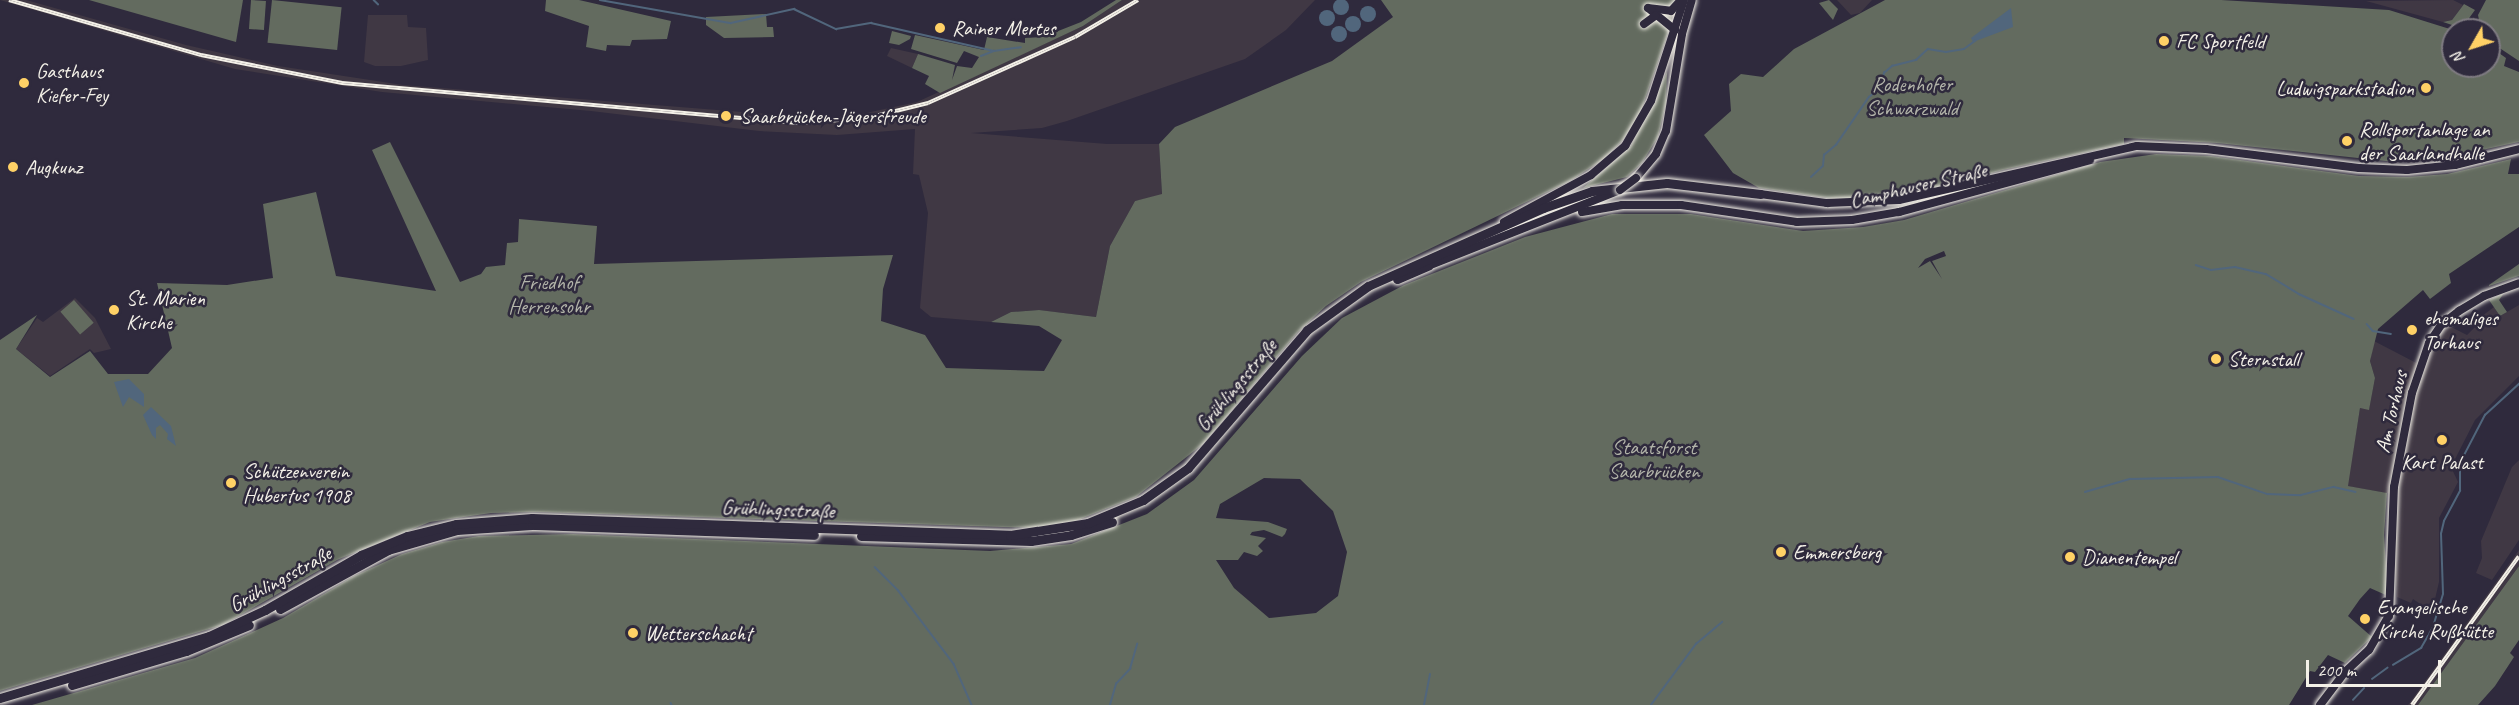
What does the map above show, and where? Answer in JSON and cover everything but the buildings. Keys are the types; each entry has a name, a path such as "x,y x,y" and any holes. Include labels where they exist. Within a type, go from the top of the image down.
{"highway":[{"name":"Grühlingsstraße","path":"0,698 209,636 265,610 377,548 430,530 464,523 532,518 1010,535 1049,532 1088,524 1143,500 1188,468 1299,339 1335,306 1368,286 1484,233 1576,195 1632,184 1667,183 1760,194"},
{"path":"0,704 212,642 266,616 363,561 410,542 457,530 532,525 1010,542 1050,539 1090,530 1144,506 1190,473 1330,318 1371,291 1428,266"}],"main road":[{"path":"1675,30 1666,20 1655,16 1648,8 1671,11 1683,0"},
{"path":"1484,233 1591,175 1625,146 1645,115 1675,30 1683,0"},
{"path":"1428,266 1620,190 1636,178 1656,154 1666,131 1682,34 1692,0"},
{"path":"1644,24 1655,16"},
{"name":"Camphauser Straße","path":"1760,194 1827,203 1882,202 2092,154 2137,146 2206,149 2359,168 2407,170 2455,165 2519,149"},
{"name":"Camphauser Straße","path":"1513,234 1574,214 1622,205 1695,206 1797,222 1852,220 1899,212 2042,172 2152,148"},
{"name":"Am Torhaus","path":"2320,705 2380,635 2392,601 2390,533 2394,487 2412,393 2427,349 2448,318 2484,296 2519,283"}],"shaded area":[{"path":"0,0 26,0 186,45 278,66 403,85 805,117 852,116 917,102 1083,26 1122,0 1315,0 1286,30 1245,59 1042,128 971,133 1107,144 1159,144 1162,195 1135,201 1110,246 1096,317 1038,310 1011,312 991,322 931,317 920,308 928,213 919,175 913,174 915,129 837,135 759,131 591,111 382,92 235,69"},
{"path":"1837,0 1872,0 1860,13 1851,15"},
{"path":"2453,0 2463,5 2453,18 2441,18 2441,21 2366,1"},
{"path":"368,15 407,15 408,27 426,28 428,60 401,66 375,66 364,62"},
{"path":"891,48 918,54 912,68 887,56"},
{"path":"75,298 95,318 111,349 94,353 90,349 50,376 16,349 37,318 43,322"},
{"path":"2519,305 2519,376 2475,420 2451,467 2458,482 2439,518 2439,582 2432,612 2413,599 2411,603 2397,597 2393,550 2397,495 2347,486 2360,408 2369,409 2375,378 2370,361 2374,341 2424,367 2430,348 2447,325 2467,335 2477,325 2481,329 2486,323 2482,316 2494,307 2500,316"},
{"path":"2519,460 2519,540 2492,580 2476,573 2482,558 2481,541 2512,467"},
{"path":"2519,550 2519,566 2418,705 2408,705"}],"green space":[{"path":"89,0 243,0 236,42"},
{"path":"251,0 266,1 264,30 249,29"},
{"path":"272,0 342,7 337,50 268,43"},
{"path":"546,0 579,0 671,21 667,39 632,40 630,46 607,45 606,51 586,47 589,26 545,11"},
{"path":"1116,0 1122,0 1083,26 940,93 925,84 929,76 912,68 918,54 955,65 952,80 957,66 972,68 979,57 964,51 957,63 911,49 915,35 984,50 987,37 1025,43 1025,38 1043,37 1081,22"},
{"name":"Friedhof Herrensohr","path":"1381,0 1675,0 1668,33 1641,111 1623,140 1604,159 1570,181 1361,282 1326,306 1298,332 1203,444 1136,497 1073,522 1036,528 537,512 491,513 430,522 337,560 223,625 0,691 0,340 37,315 16,349 50,377 90,351 108,374 148,374 172,348 157,283 227,285 273,278 263,204 316,192 336,276 436,291 372,150 390,142 460,282 481,274 486,267 505,265 507,243 518,242 519,219 597,226 594,264 893,255 883,289 881,321 925,335 946,368 1044,371 1062,340 1039,326 991,322 1011,312 1039,310 1096,317 1110,246 1135,201 1162,194 1159,144 1175,127 1332,61 1393,17"},
{"path":"1829,0 1838,9 1833,20 1819,3"},
{"name":"Rodenhofer Schwarzwald","path":"1885,0 2221,0 2389,10 2441,26 2441,78 2501,78 2501,54 2506,58 2504,66 2519,72 2519,142 2440,159 2386,161 2217,143 2124,138 2124,144 2003,170 1908,196 1841,200 1759,188 1733,173 1704,135 1731,111 1729,84 1741,74 1763,77 1794,49"},
{"path":"2486,0 2519,0 2519,61 2501,49 2501,18 2479,18"},
{"path":"2464,4 2475,10 2469,18 2454,18"},
{"path":"766,14 767,27 773,27 774,37 724,38 706,25 706,17"},
{"path":"892,31 911,36 910,39 899,45 889,43"},
{"path":"1667,72 1666,103 1658,137 1642,163 1627,177 1583,188 1631,146"},
{"name":"Staatsforst Saarbrücken","path":"2156,154 2211,156 2359,176 2407,177 2447,174 2511,159 2508,174 2519,174 2519,227 2449,274 2451,283 2430,299 2423,290 2378,329 2370,361 2375,378 2369,410 2360,408 2348,486 2387,493 2384,535 2388,596 2370,588 2360,599 2348,616 2372,637 2345,663 2328,655 2315,672 2310,671 2289,705 32,705 195,658 283,618 354,576 402,554 442,542 479,536 573,534 990,551 1071,544 1147,514 1194,480 1302,356 1342,318 1404,285 1525,237 1612,214 1691,214 1803,231 1863,227 1904,220 2100,162","holes":["1944,251 1946,256 1932,261 1942,279 1930,261 1918,268 1925,259","1264,478 1300,479 1333,511 1347,552 1338,596 1316,613 1269,618 1234,588 1216,560 1238,560 1244,552 1257,556 1263,551 1258,546 1266,538 1250,535 1252,532 1264,530 1282,537 1285,534 1287,529 1268,522 1216,518 1220,504"]},
{"path":"2519,264 2519,276 2489,286 2489,285"},
{"path":"2504,293 2499,300 2507,312 2500,316 2489,300"},
{"path":"74,300 94,323 80,334 60,312"},
{"path":"2519,566 2519,640 2510,653 2514,657 2495,686 2478,705 2418,705"}],"water":[{"path":"1338,-1 1344,-1 1349,7 1347,13 1338,15 1333,10 1333,4"},
{"path":"1365,6 1371,6 1376,14 1374,20 1365,22 1360,17 1360,11"},
{"path":"2011,8 2013,27 1973,42 1971,38"},
{"path":"1324,10 1330,10 1335,18 1333,24 1324,26 1319,21 1319,15"},
{"path":"1350,16 1356,16 1361,24 1359,30 1350,32 1345,27 1345,21"},
{"path":"1336,26 1342,26 1347,34 1345,40 1336,42 1331,37 1331,31"},
{"path":"129,379 144,394 144,407 129,397 123,407 114,382"},
{"path":"151,407 171,426 176,446 167,439 168,434 160,425 156,428 156,439 152,435 143,415"}],"waterway":[{"path":"374,0 378,4"},
{"path":"600,0 731,23 794,9 836,29 871,23 994,51 1021,47"},
{"path":"1811,177 1823,166 1824,155 1836,145 1869,97 1880,88 1884,73 1892,66 1916,60 1928,49 1946,52 1964,49 1975,41"},
{"path":"981,56 994,51"},
{"path":"2196,265 2211,270 2235,267 2266,274 2299,294 2354,319"},
{"path":"2367,324 2373,331 2391,334"},
{"path":"2393,665 2421,648 2433,627 2443,594 2441,534 2444,521 2460,491 2460,463 2485,415 2519,384"},
{"path":"2085,492 2130,479 2218,477 2267,494 2301,495 2334,487 2355,492"},
{"path":"875,567 898,590 954,664 972,705"},
{"path":"1651,705 1696,644 1722,622"},
{"path":"1110,705 1116,684 1130,669 1137,644"},
{"path":"2372,679 2387,668"},
{"path":"1424,705 1430,675"},
{"path":"2353,700 2364,688"}],"railway":[{"path":"9,0 201,55 342,83 798,123 867,118 928,103 1075,37 1138,0"},
{"path":"2412,705 2519,556"}],"place":[{"name":"Rainer Mertes","path":"940,28"},
{"name":"FC Sportfeld","path":"2164,41"},
{"name":"Gasthaus Kiefer-Fey","path":"24,83"},
{"name":"Ludwigsparkstadion","path":"2426,88"},
{"name":"Saarbrücken-Jägersfreude","path":"726,116"},
{"name":"Rollsportanlage an der Saarlandhalle","path":"2347,141"},
{"name":"Augkunz","path":"13,167"},
{"name":"St. Marien Kirche","path":"114,310"},
{"name":"ehemaliges Torhaus","path":"2412,330"},
{"name":"Sternstall","path":"2216,359"},
{"name":"Kart Palast","path":"2442,440"},
{"name":"Schützenverein Hubertus 1908","path":"231,483"},
{"name":"Emmersberg","path":"1781,552"},
{"name":"Dianentempel","path":"2070,557"},
{"name":"Evangelische Kirche Rußhütte","path":"2365,619"},
{"name":"Wetterschacht","path":"633,633"}]}
